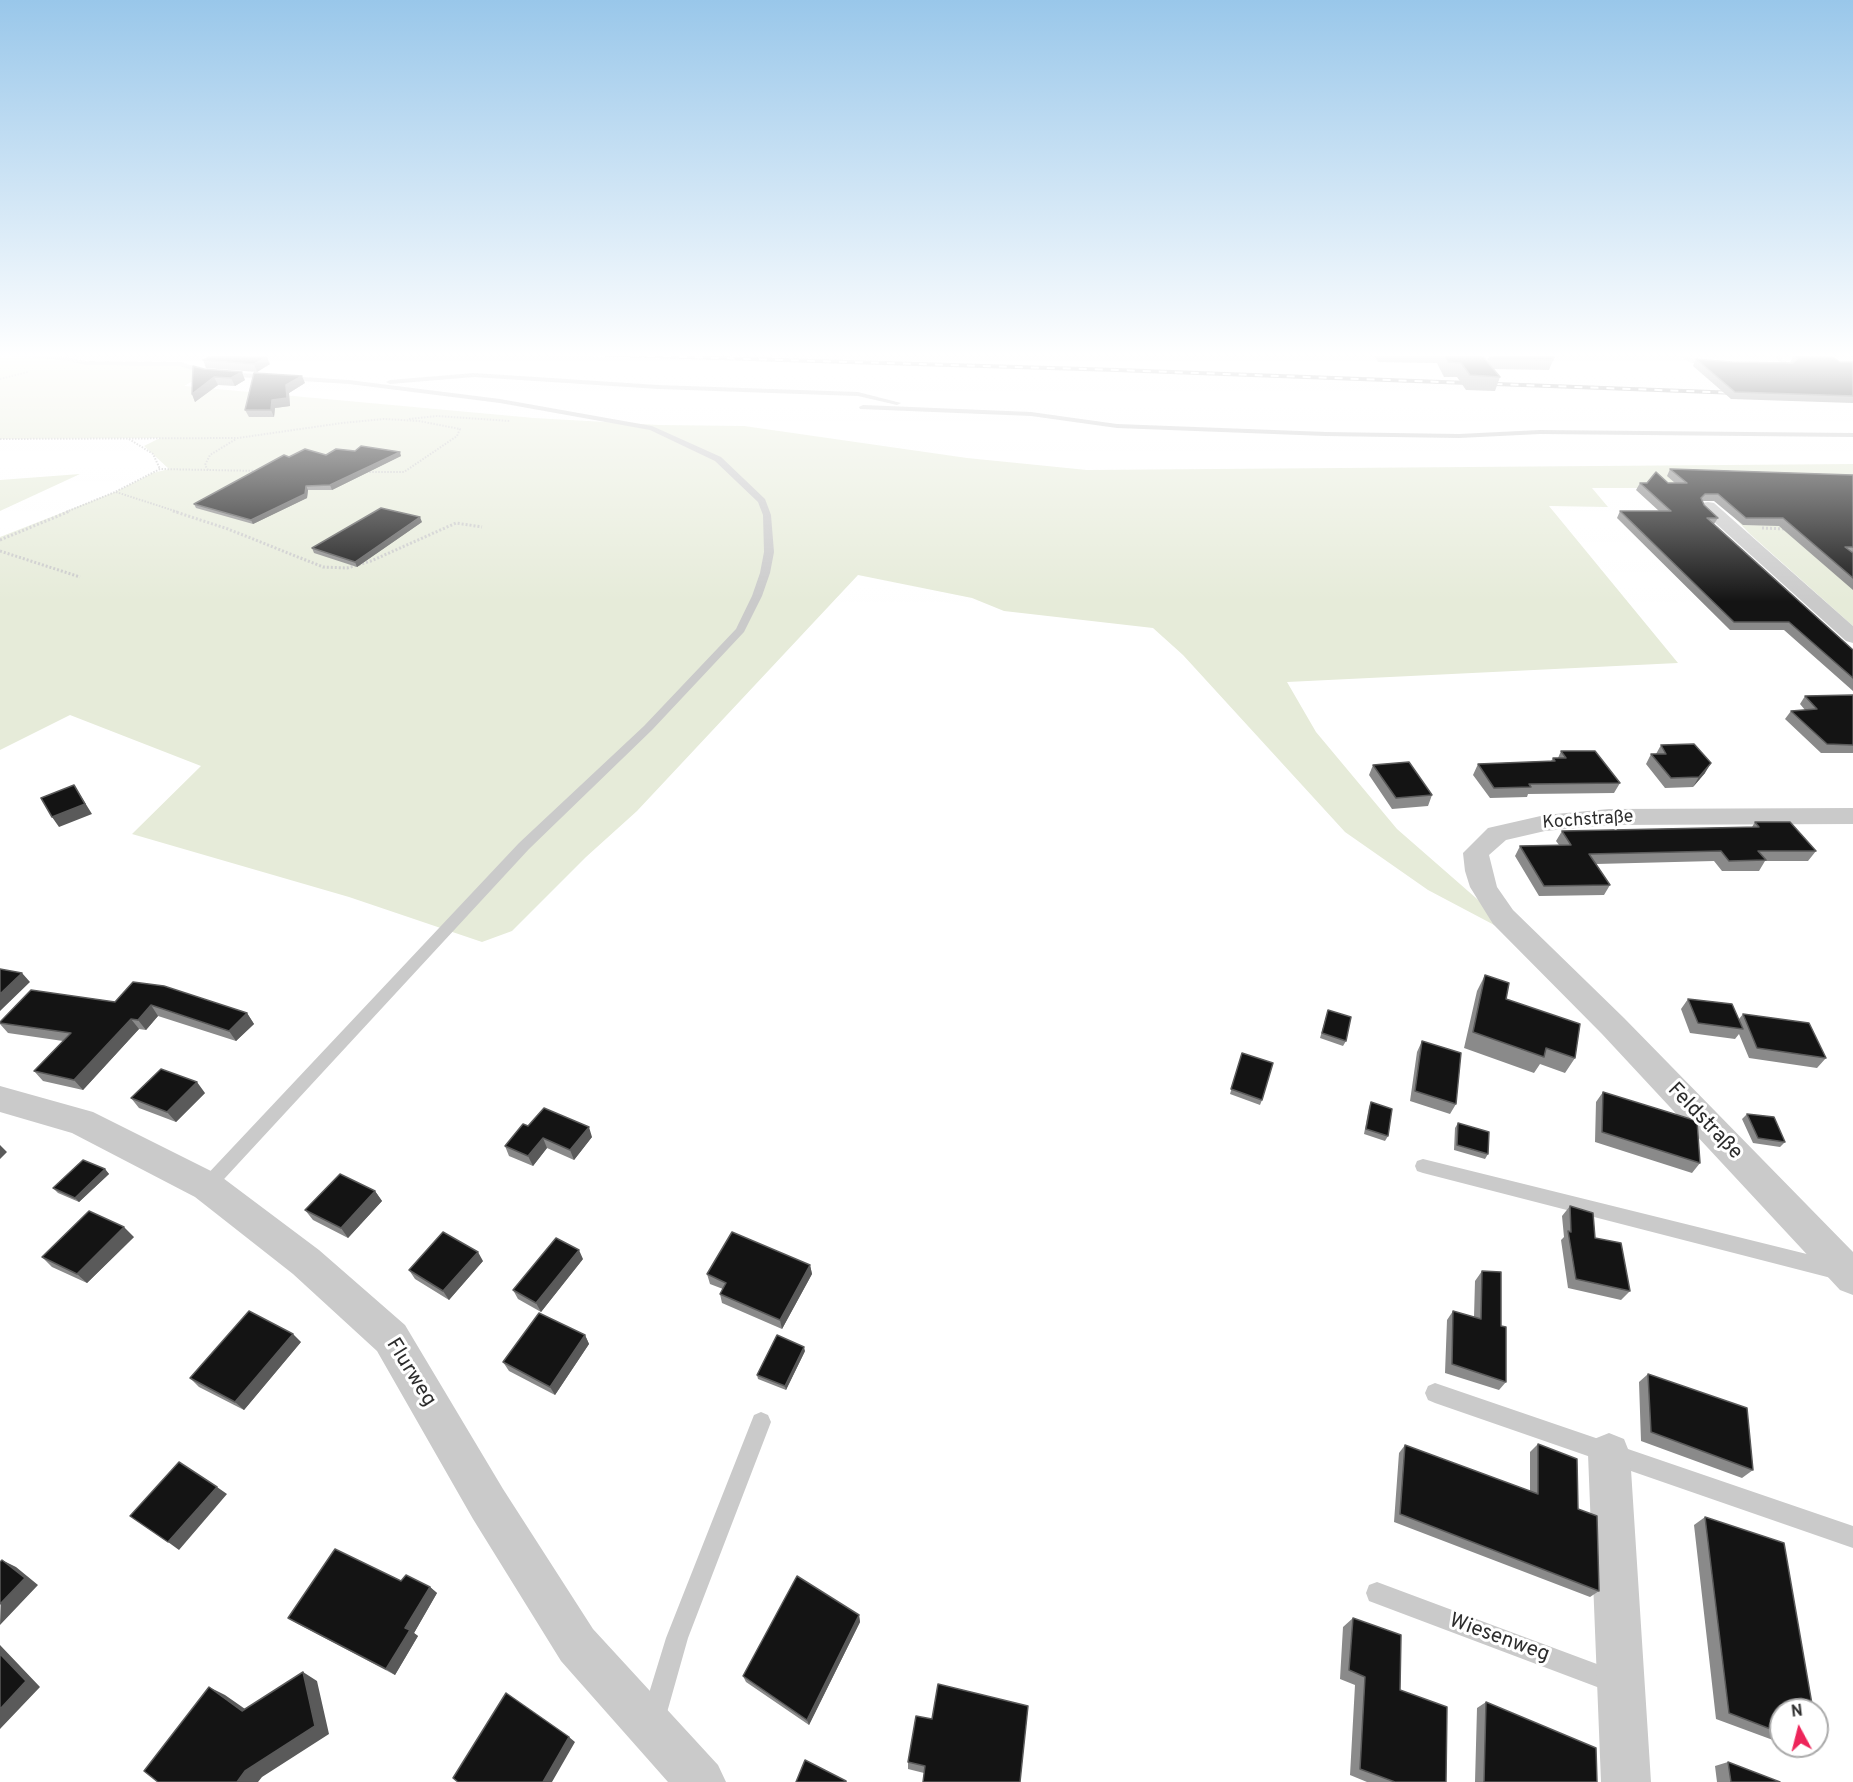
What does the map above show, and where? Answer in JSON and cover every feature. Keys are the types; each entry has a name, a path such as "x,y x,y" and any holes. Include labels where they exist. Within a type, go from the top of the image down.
{"street":[{"path":"1708,507 1853,637"},
{"name":"Kochstraße","path":"1555,967 1503,917 1491,901 1476,871 1476,853 1497,834 1545,823 1609,817 1853,816"},
{"name":"Feldstraße","path":"1555,967 1851,1276"},
{"name":"Flurweg","path":"0,1099 81,1122 207,1186 306,1262 391,1338 488,1504 577,1645 701,1782"},
{"path":"1609,1454 1626,1782"}],"lane":[{"path":"207,1186 524,846 648,728 740,630 757,596 769,552 768,529 762,501 718,459 672,436"},
{"path":"1423,1166 1851,1276"},
{"path":"1435,1393 1853,1537"},
{"path":"651,1726 677,1638 761,1422"},
{"name":"Wiesenweg","path":"1377,1593 1620,1684"}],"path":[{"path":"0,439 271,436"},
{"path":"358,472 404,472 457,436"},
{"path":"125,438 144,446 159,460 160,469"},
{"path":"208,470 205,465 210,455 238,438"},
{"path":"0,540 115,492 160,469 266,471"},
{"path":"115,492 228,530 322,567 347,568 371,561 456,523 483,527"},
{"path":"1732,528 1787,529"},
{"path":"0,551 80,577"}],"green space":[{"path":"0,436 815,436 967,458 1087,470 1853,464 1853,626 1750,534 1706,488 1592,488 1608,507 1549,506 1678,663 1287,682 1316,732 1397,829 1555,967 1498,927 1428,890 1345,832 1183,655 1153,628 1004,611 972,598 858,575 637,811 586,857 512,931 482,942 349,897 132,834 201,766 70,715 0,750 0,537 115,492 153,473 169,469 144,446 160,438 0,439"},
{"path":"80,474 0,511 0,480"}],"building":[{"path":"361,446 400,452 330,485 306,486 305,494 251,520 194,504 284,455 289,457 305,449 326,455 336,449 355,451"},
{"path":"1670,469 1853,475 1853,547 1845,547 1853,553 1853,578 1783,518 1746,518 1718,494 1705,494 1701,498 1704,505 1718,518 1707,518 1853,650 1853,678 1789,622 1734,622 1620,511 1671,511 1640,483 1647,483 1656,472 1668,483 1687,483"},
{"path":"381,508 420,517 355,562 312,548"},
{"path":"1853,695 1853,745 1827,744 1791,711 1817,709 1805,696"},
{"path":"1694,744 1711,763 1699,777 1671,778 1651,754 1666,754 1661,745"},
{"path":"1561,751 1595,751 1620,783 1529,784 1531,787 1494,788 1478,764 1555,761 1553,758 1566,758"},
{"path":"1409,762 1432,795 1396,798 1373,765"},
{"path":"74,785 85,804 52,817 41,798"},
{"path":"1755,822 1790,822 1816,851 1758,851 1766,860 1729,861 1721,851 1589,854 1610,885 1544,886 1520,846 1571,845 1562,831 1759,827"},
{"path":"0,969 22,973 0,994"},
{"path":"1485,975 1509,983 1506,999 1580,1024 1575,1058 1546,1048 1544,1057 1473,1032"},
{"path":"133,982 164,986 247,1013 229,1031 151,1005 138,1020 131,1019 74,1080 34,1071 71,1033 0,1023 31,990 115,1002"},
{"path":"1688,999 1732,1004 1743,1029 1698,1023"},
{"path":"1328,1010 1351,1017 1346,1041 1322,1033"},
{"path":"1743,1014 1809,1023 1826,1058 1757,1048"},
{"path":"1422,1041 1461,1053 1456,1104 1415,1091"},
{"path":"1242,1053 1273,1063 1262,1100 1231,1089"},
{"path":"161,1069 197,1082 167,1112 131,1098"},
{"path":"1603,1092 1697,1121 1700,1163 1602,1132"},
{"path":"1371,1102 1392,1109 1388,1136 1366,1129"},
{"path":"544,1108 589,1127 570,1150 543,1138 528,1156 505,1146 523,1124 528,1126"},
{"path":"1747,1114 1774,1117 1785,1142 1758,1138"},
{"path":"1458,1123 1489,1132 1488,1154 1457,1145"},
{"path":"83,1160 105,1169 75,1198 53,1188"},
{"path":"340,1174 375,1191 341,1228 305,1210"},
{"path":"1570,1206 1593,1213 1595,1238 1621,1243 1630,1291 1576,1279 1568,1231 1571,1232"},
{"path":"89,1211 124,1227 77,1274 42,1257"},
{"path":"443,1232 478,1252 443,1291 409,1270"},
{"path":"732,1232 810,1265 780,1320 720,1294 726,1283 707,1274"},
{"path":"556,1238 579,1250 536,1303 513,1290"},
{"path":"1482,1271 1501,1272 1501,1326 1506,1327 1506,1382 1452,1364 1453,1311 1481,1319"},
{"path":"249,1311 293,1334 235,1402 190,1378"},
{"path":"539,1313 585,1335 550,1387 503,1362"},
{"path":"777,1335 804,1347 785,1386 757,1375"},
{"path":"1648,1374 1747,1408 1753,1470 1651,1432"},
{"path":"1538,1444 1577,1459 1578,1509 1597,1516 1599,1591 1400,1514 1405,1445 1538,1494"},
{"path":"179,1462 217,1487 168,1542 130,1516"},
{"path":"1705,1517 1784,1543 1811,1698 1769,1698 1769,1728 1729,1713"},
{"path":"335,1549 401,1581 406,1575 430,1587 405,1628 410,1630 386,1669 288,1618"},
{"path":"2,1560 25,1578 0,1604 0,1562"},
{"path":"797,1576 859,1615 807,1720 743,1676"},
{"path":"1353,1618 1401,1635 1400,1690 1447,1707 1446,1782 1395,1782 1360,1769 1365,1677 1349,1670"},
{"path":"0,1654 26,1681 0,1709"},
{"path":"303,1672 315,1726 245,1771 237,1782 158,1782 144,1771 209,1687 242,1711"},
{"path":"938,1684 1028,1706 1020,1782 923,1782 925,1766 908,1762 916,1716 932,1719"},
{"path":"506,1693 569,1737 543,1782 458,1782 453,1778"},
{"path":"1486,1702 1596,1748 1597,1782 1484,1782"},
{"path":"805,1760 846,1781 846,1782 796,1782"},
{"path":"1728,1762 1780,1782 1731,1782"}]}
